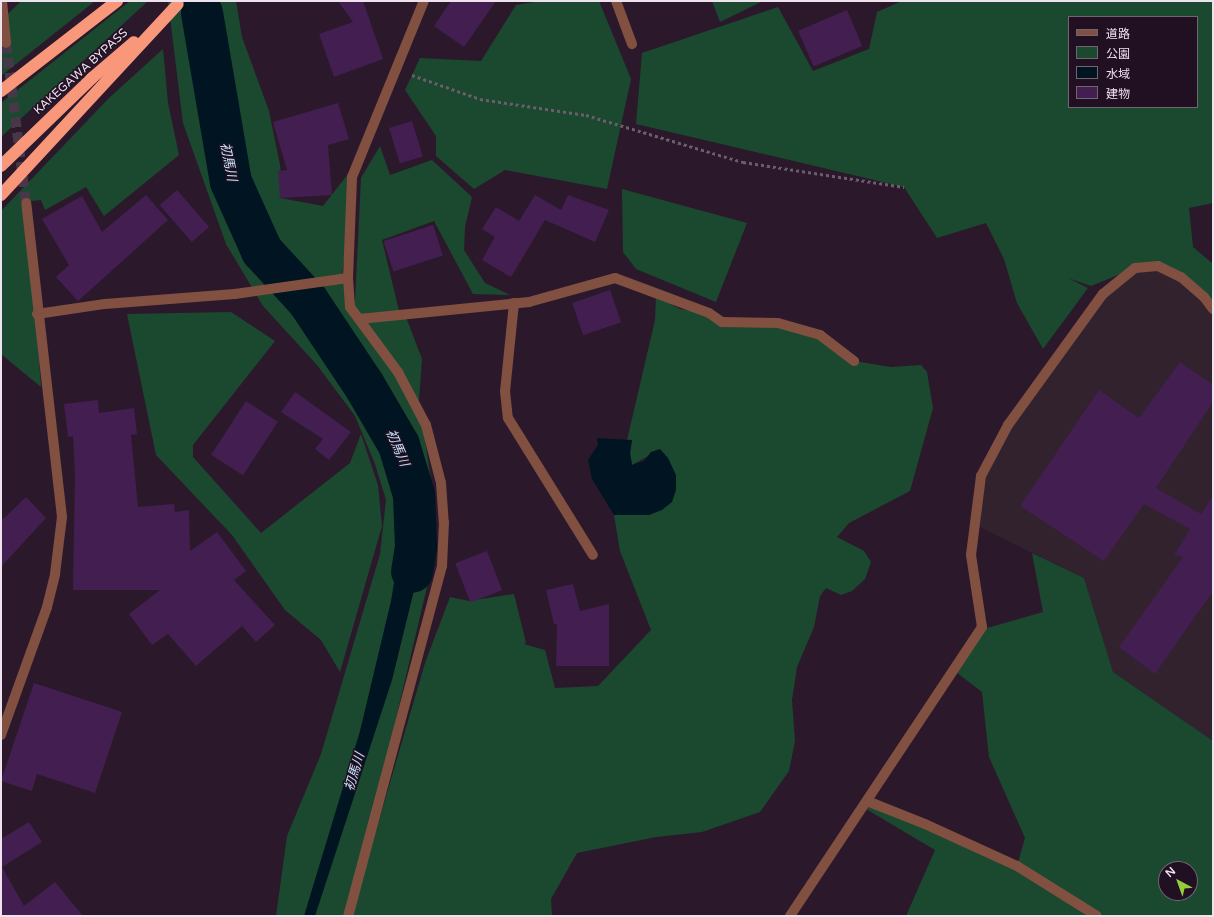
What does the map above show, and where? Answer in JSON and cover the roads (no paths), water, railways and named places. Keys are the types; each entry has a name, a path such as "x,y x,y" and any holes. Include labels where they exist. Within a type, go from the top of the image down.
{"highway":[{"path":"1,91 117,1"},
{"path":"1,195 180,3"},
{"name":"KAKEGAWA BYPASS","path":"1,166 92,78 180,3"}],"street":[{"path":"348,916 442,566 444,545 441,483 426,425 398,372 350,307 348,278 352,177 424,1"},
{"path":"616,1 632,44"},
{"path":"2,5 6,43"},
{"path":"1,735 47,607 55,574 62,517 37,314 26,203"},
{"path":"790,916 982,627 971,555 981,476 1008,425 1103,294 1135,268 1158,266 1180,277 1204,297 1213,309"},
{"path":"37,314 105,304 235,294 330,279 348,278"},
{"path":"359,319 530,302 615,278 709,313 722,322 778,323 820,335 854,361"},
{"path":"514,303 505,390 508,418 511,427 593,555"},
{"path":"867,801 925,824 1017,866 1097,916"}],"water":[{"path":"597,438 632,440 630,453 632,465 644,461 651,452 660,449 668,458 676,475 676,490 672,502 662,510 649,515 614,515 592,479 588,460 598,445"},
{"path":"426,509 420,566 392,680 315,916 304,916 360,731 391,601 405,517"}],"waterway":[{"name":"初馬川","path":"202,13 231,182 262,251 308,301 364,385 399,445 414,495 416,547 412,572"}],"tunnel":[{"path":"6,43 26,203"}]}
